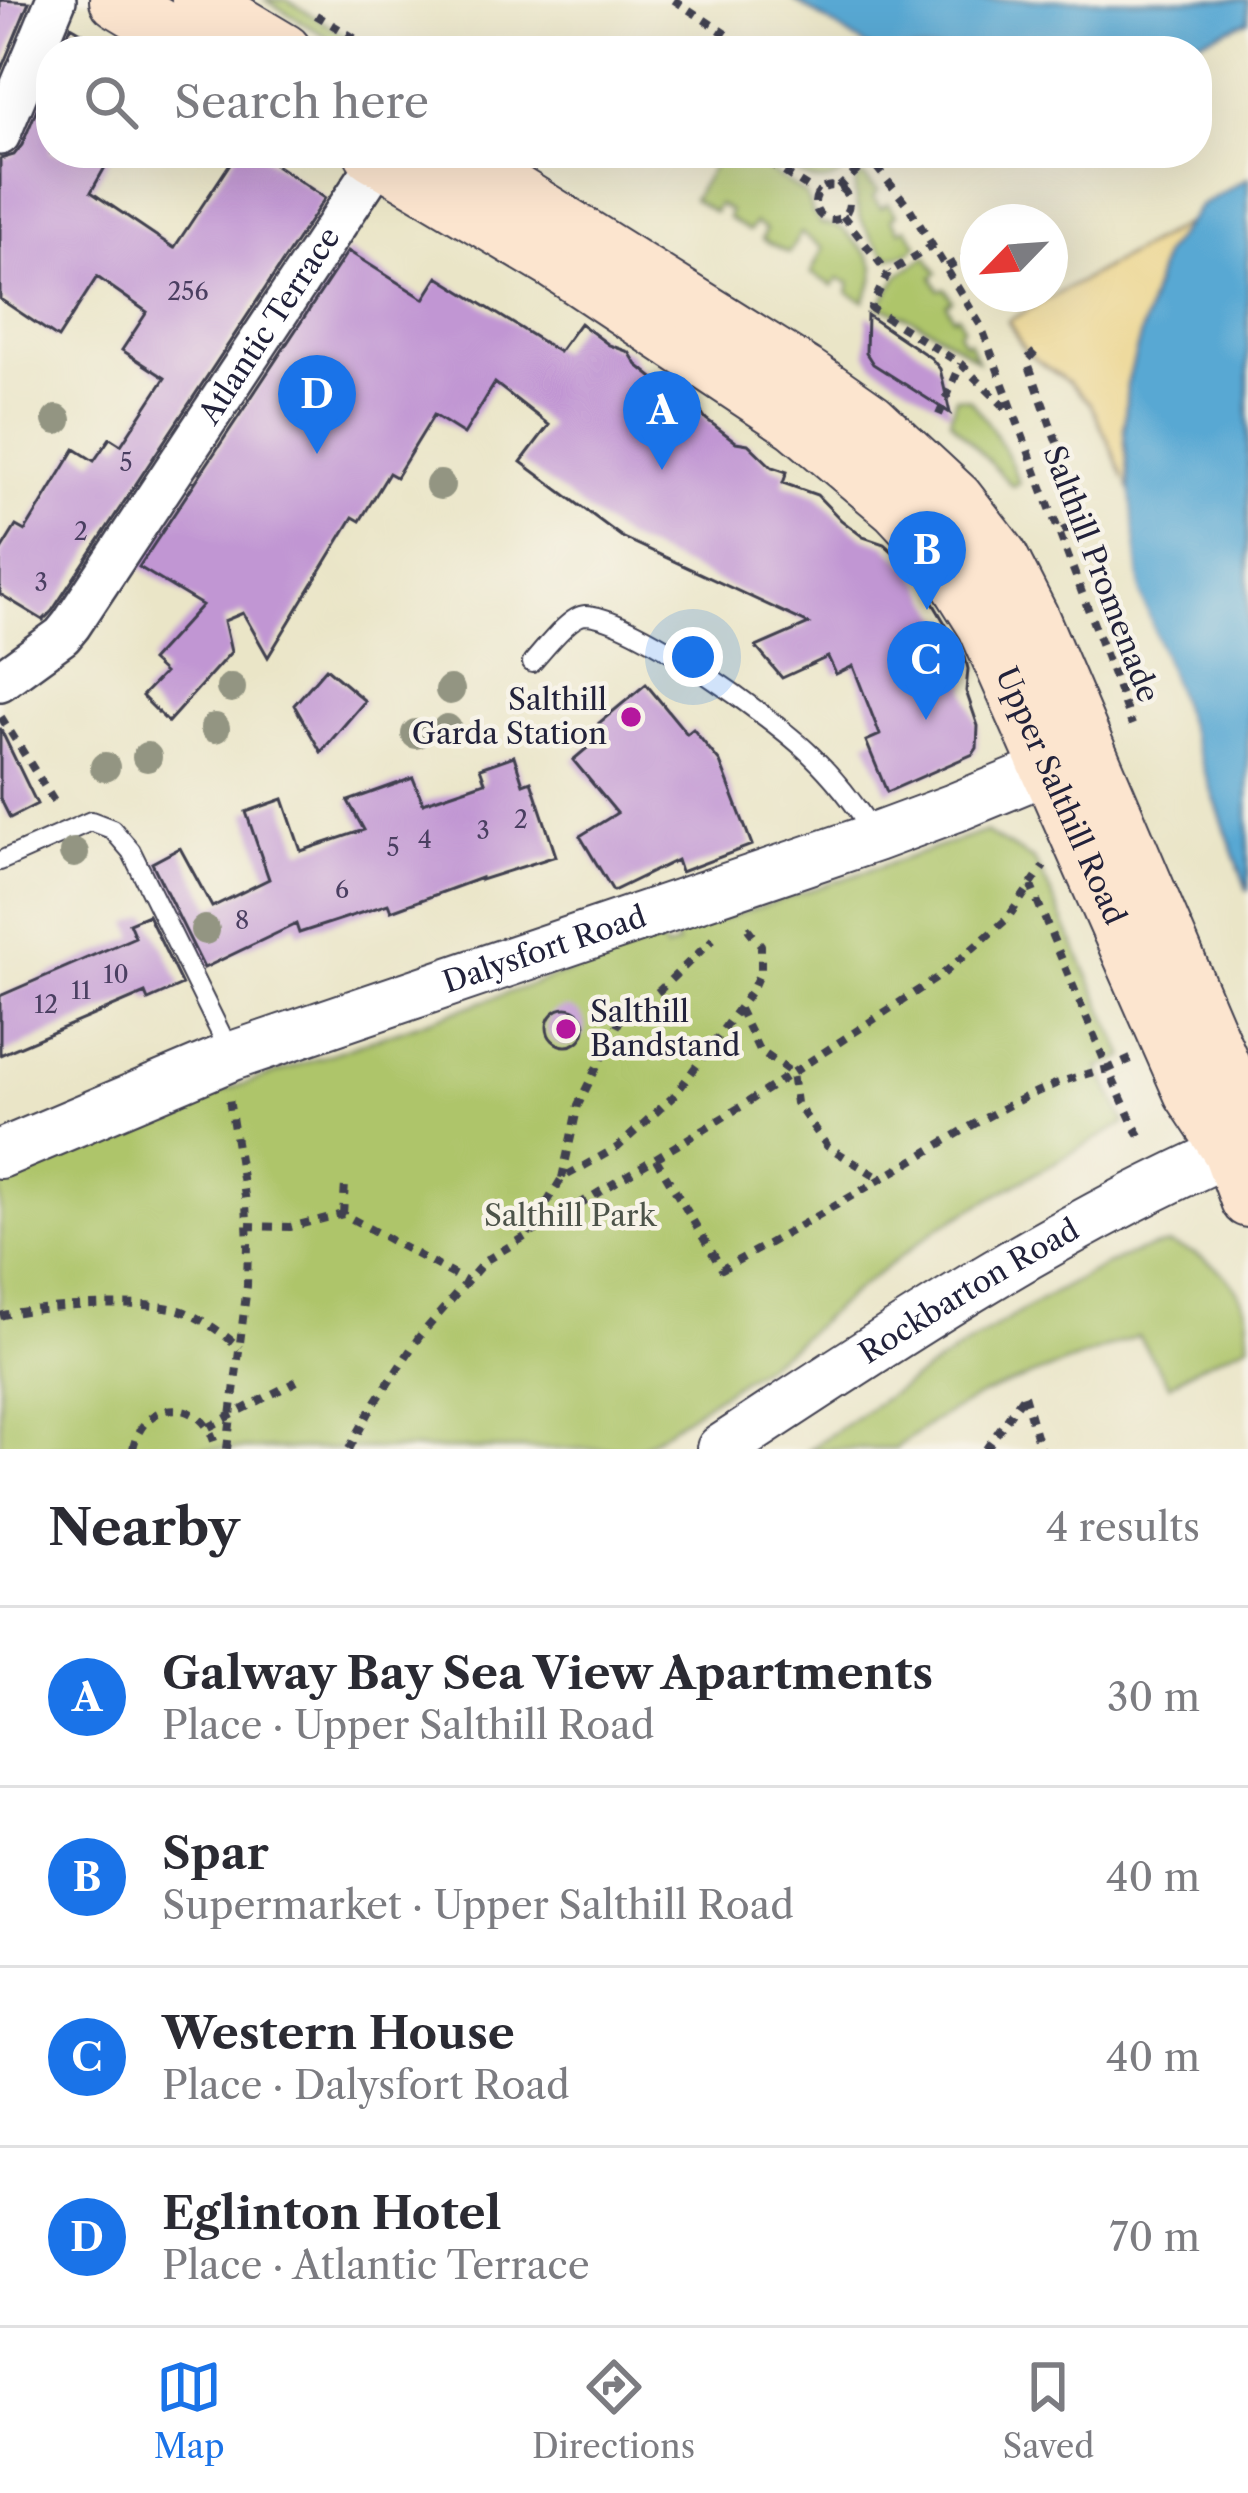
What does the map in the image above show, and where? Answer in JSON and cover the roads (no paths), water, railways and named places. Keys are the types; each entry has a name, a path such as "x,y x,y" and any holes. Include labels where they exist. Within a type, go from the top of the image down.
{"main road":[{"path":"117,0 177,36"},
{"path":"199,0 296,31"},
{"name":"Upper Salthill Road","path":"400,168 555,262 797,423 897,507 939,552 974,606 1092,753"},
{"name":"Upper Salthill Road","path":"476,168 872,420 956,499 1000,556 1092,753 1191,1091 1239,1176"}],"street":[{"path":"41,36 56,0"},
{"path":"0,136 36,49"},
{"name":"Atlantic Terrace","path":"0,681 62,636 371,168"},
{"name":"Dalysfort Road","path":"0,1154 954,808 1092,753"},
{"name":"Rockbarton Road","path":"721,1449 1074,1228 1239,1176"}],"lane":[{"path":"532,663 571,620 582,615 605,619 638,634 702,670 808,752 850,796 876,836"},
{"path":"0,861 91,821 112,829 131,851 230,1073"}],"water":[{"path":"794,0 1248,0 1248,21 1210,36 850,36"},
{"path":"1248,178 1248,892 1140,594 1124,432 1127,384 1163,255 1200,206"}],"place":[{"name":"Eglinton Hotel","path":"317,454"},
{"name":"Galway Bay Sea View Apartments","path":"662,470"},
{"name":"Spar","path":"927,610"},
{"name":"Salthill Garda Station","path":"631,717"},
{"name":"Western House","path":"926,720"},
{"name":"Salthill Bandstand","path":"566,1029"}],"park label":[{"name":"Salthill Park","path":"570,1216"}]}
